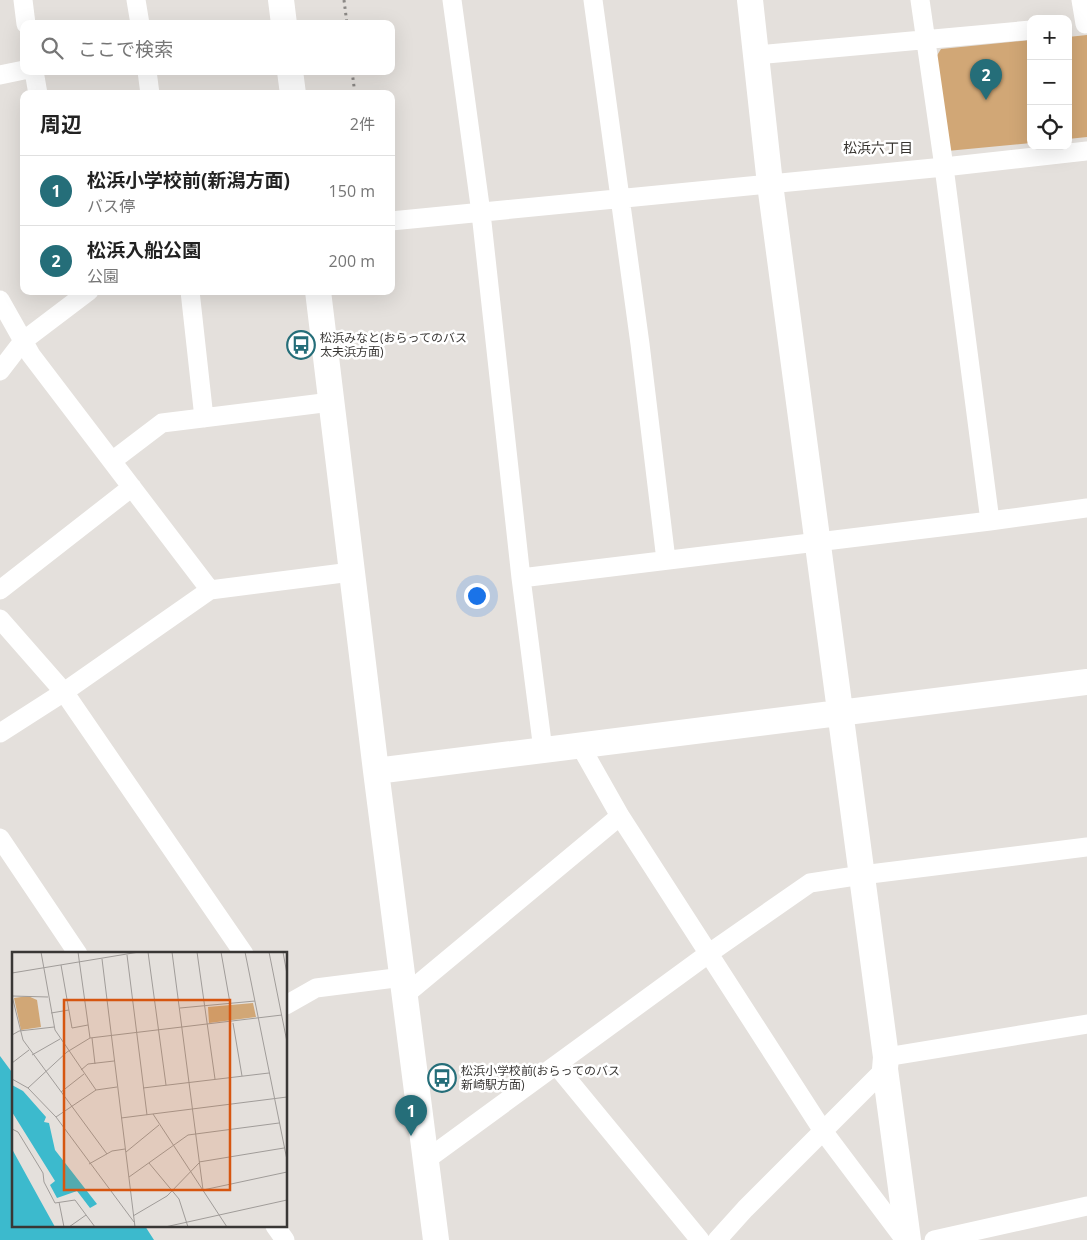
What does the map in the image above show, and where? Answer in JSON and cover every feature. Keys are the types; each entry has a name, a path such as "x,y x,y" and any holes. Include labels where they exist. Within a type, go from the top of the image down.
{"street":[{"path":"23,0 26,20"},
{"path":"136,0 139,20"},
{"path":"281,0 284,20"},
{"path":"452,0 481,213 521,578 543,750"},
{"path":"594,0 666,560"},
{"path":"750,0 770,184 862,875 907,1240"},
{"path":"920,0 944,167 990,521"},
{"path":"1080,25 1081,0"},
{"path":"757,55 1027,30"},
{"path":"0,74 20,71"},
{"path":"35,75 37,90"},
{"path":"147,75 149,90"},
{"path":"291,75 292,90"},
{"path":"395,221 1087,152"},
{"path":"0,371 23,341 84,295"},
{"path":"190,295 204,418"},
{"path":"318,295 351,572 436,1240"},
{"path":"0,300 31,355 210,590"},
{"path":"112,461 162,423 331,402"},
{"path":"0,590 132,487"},
{"path":"521,578 1087,508"},
{"path":"0,733 64,692 210,590 351,572"},
{"path":"0,619 64,692 243,952"},
{"path":"376,771 581,747 1087,682"},
{"path":"581,747 620,816 823,1131 907,1240"},
{"path":"288,1004 316,988 404,986 620,816"},
{"path":"0,838 77,952"},
{"path":"426,1160 708,954 810,883 1087,847"},
{"path":"717,1240 886,1063 1087,1024"},
{"path":"556,1065 700,1240"},
{"path":"934,1240 1087,1206"},
{"path":"276,1228 285,1240"}],"path":[{"path":"344,0 346,20"},
{"path":"353,75 354,90"}],"shaded area":[{"path":"1087,35 1087,137 1072,139 1072,60 1072,37"},
{"path":"1027,40 1027,143 947,151 936,57 941,49"}],"water":[{"path":"0,1056 12,1072 12,1228 146,1228 154,1240 0,1240"}],"place":[{"name":"松浜入船公園","path":"986,100"},
{"name":"松浜みなと(おらってのバス 太夫浜方面)","path":"301,345"},
{"name":"松浜小学校前(おらってのバス 新崎駅方面)","path":"442,1078"},
{"name":"松浜小学校前(新潟方面)","path":"411,1136"}],"district":[{"name":"松浜六丁目","path":"878,148"}]}
